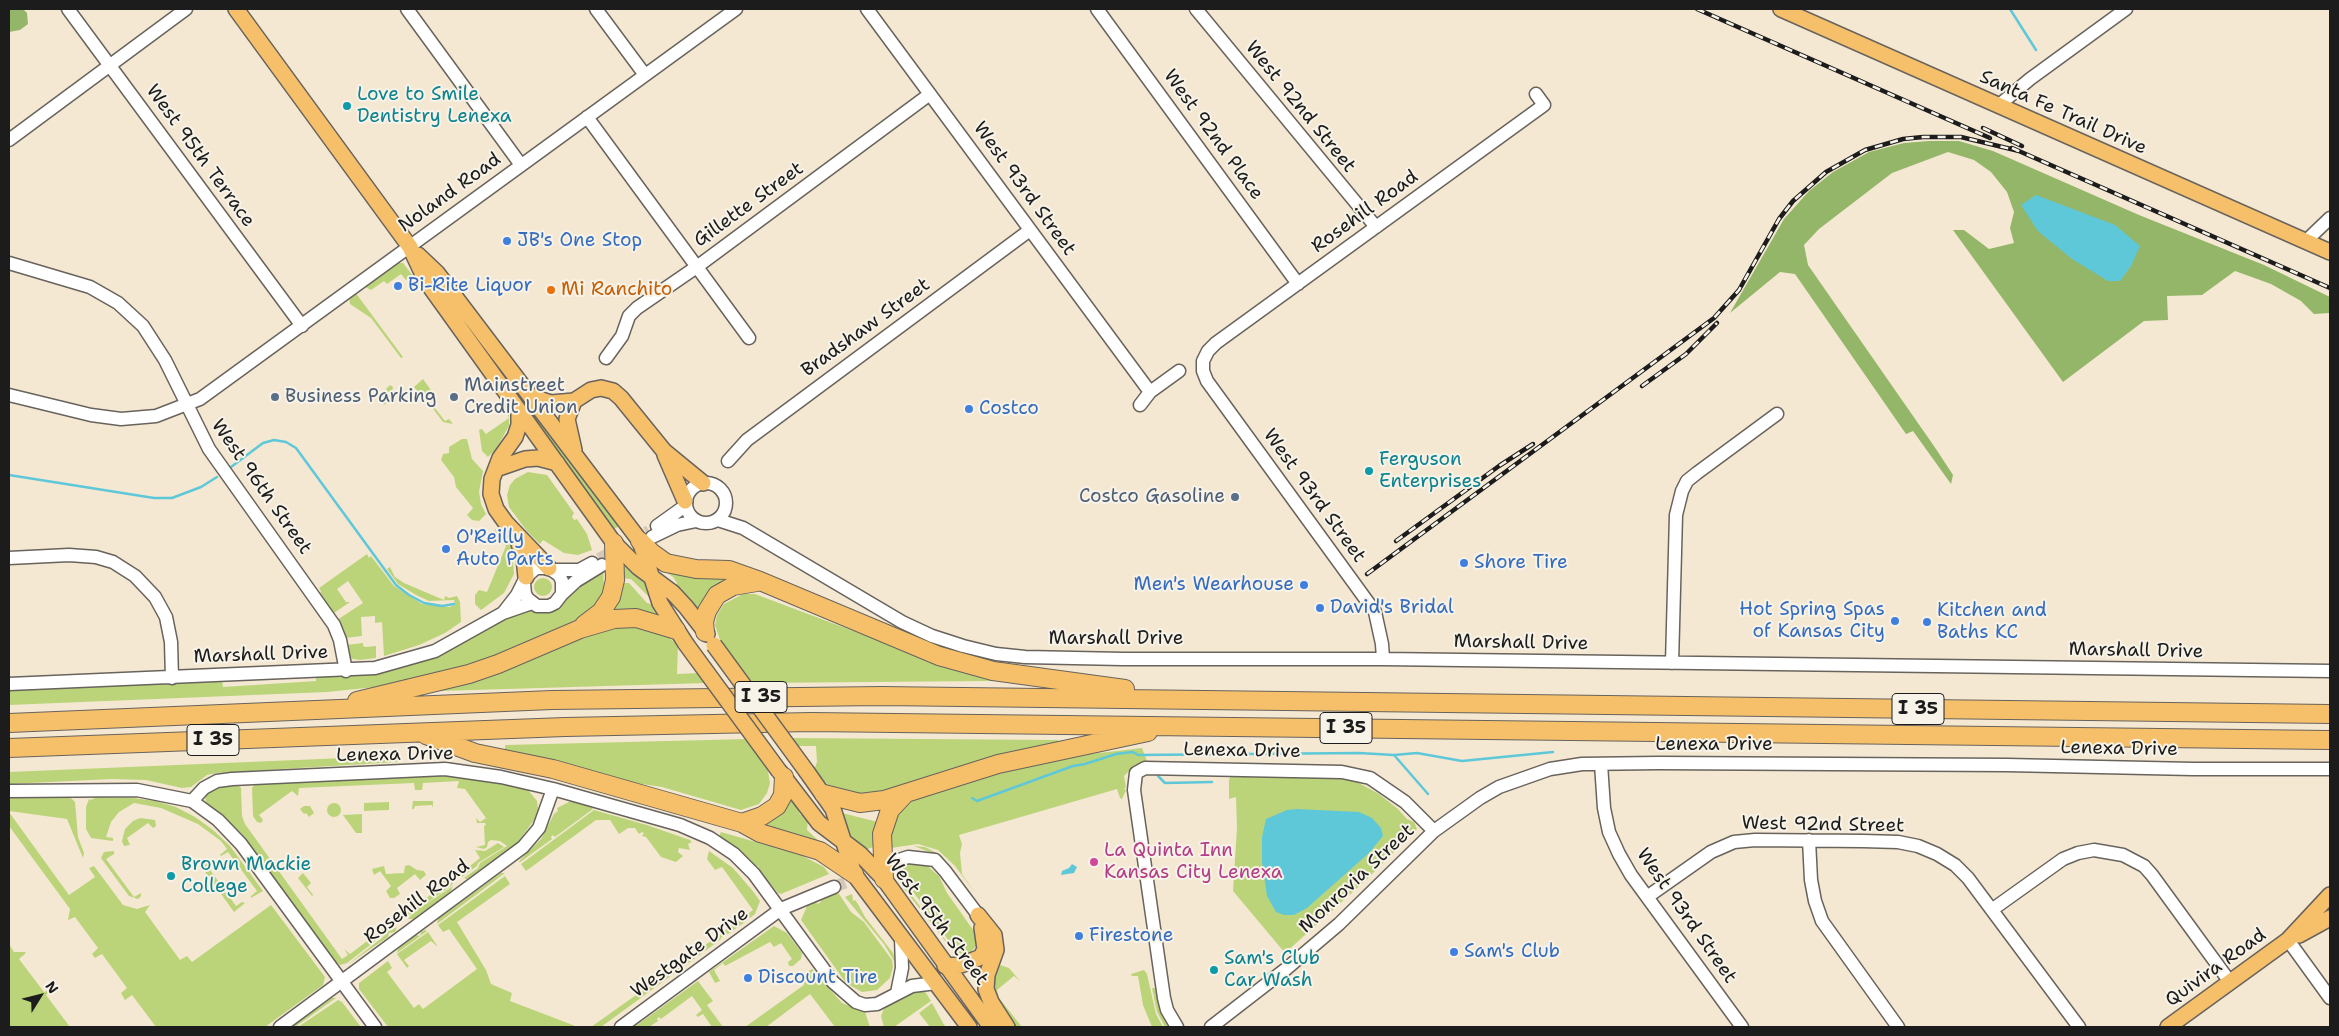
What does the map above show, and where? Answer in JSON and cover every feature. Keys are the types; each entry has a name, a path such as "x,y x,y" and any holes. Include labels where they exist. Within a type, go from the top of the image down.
{"highway":[{"path":"647,536 652,553 672,565 696,569 729,570 760,581 916,649 970,666 1038,678 1210,700"},
{"path":"580,629 601,612 611,597 615,580 614,543"},
{"path":"710,638 704,622 707,611 718,595 733,586 760,581"},
{"path":"312,711 469,674 498,664 580,629 614,618 647,621 681,637"},
{"name":"I 35","path":"9,723 552,700 882,696 2330,714"},
{"name":"I 35","path":"9,748 565,727 812,722 2330,740"},
{"path":"824,794 851,801 870,802 906,793 998,764 1092,746 1175,726"},
{"path":"418,732 475,753 553,769 742,823 760,833 820,851 854,874"},
{"path":"742,823 762,816 777,806 783,795 782,774"},
{"path":"884,879 882,834 890,810 906,793"}],"main road":[{"name":"West 95th Street","path":"236,9 410,247 436,273 576,459 647,536 652,578 660,603 681,637 782,774 819,823 871,864 884,879 945,966 991,1027"},
{"name":"Santa Fe Trail Drive","path":"1781,9 2330,252"},
{"name":"West 95th Street","path":"410,247 426,280 614,543 627,558 679,599 710,638 824,794 833,809 854,874 969,1027"},
{"path":"530,396 551,403 574,401 591,390 601,388 613,391 622,398 664,451 703,483"},
{"path":"574,401 567,420 576,459"},
{"path":"519,412 519,425 514,437 500,458 492,479 491,494 496,509 515,534 552,569"},
{"path":"664,451 685,503"},
{"path":"496,469 525,459 538,458 557,463"},
{"path":"515,534 524,558 525,580"},
{"name":"Quivira Road","path":"2288,940 2329,896"},
{"path":"945,966 961,965 981,957 985,949 986,940 978,915"},
{"path":"978,915 994,935 996,950 988,975 986,989 991,1002 1007,1027"},
{"name":"Quivira Road","path":"2168,1027 2288,940 2330,918"}],"street":[{"name":"West 95th Terrace","path":"68,9 302,326"},
{"path":"9,140 186,9"},
{"path":"406,9 521,165"},
{"name":"Noland Road","path":"9,395 91,415 121,419 156,416 186,406 204,397 736,9"},
{"name":"West 93rd Street","path":"867,9 1150,392"},
{"name":"West 92nd Place","path":"1097,9 1298,284"},
{"name":"West 92nd Street","path":"1196,9 1360,210 1376,227"},
{"path":"1998,106 2030,79 2126,9"},
{"path":"601,10 645,75"},
{"name":"Gillette Street","path":"606,358 622,336 630,316 637,308 698,266 930,94"},
{"name":"Rosehill Road","path":"1203,361 1208,351 1216,343 1544,105 1536,94"},
{"path":"587,117 749,338"},
{"path":"2306,241 2330,218"},
{"name":"Bradshaw Street","path":"728,461 747,440 1030,230"},
{"name":"West 96th Street","path":"9,263 90,287 109,296 143,326 157,346 186,406 217,462 334,625 340,640 346,671"},
{"name":"West 93rd Street","path":"1203,361 1203,371 1207,381 1374,612 1382,644 1383,659"},
{"path":"1140,405 1150,392 1179,371"},
{"path":"1672,664 1676,516 1682,491 1687,481 1697,472 1776,414"},
{"path":"703,483 709,483 721,490 726,502 725,508 718,520 707,524 696,521 677,524 647,536 675,515 685,503 691,489 703,483"},
{"name":"Marshall Drive","path":"726,502 743,528"},
{"path":"685,503 687,512 696,521"},
{"name":"Marshall Drive","path":"718,520 743,528 902,622 955,644 996,654 1042,658 1383,659 2330,671"},
{"path":"9,558 69,555 94,557 113,562 135,576 156,597 166,618 171,642 172,678"},
{"path":"601,562 576,581 555,603 543,607 532,603 525,594 525,580 536,568 552,569 579,570 601,562"},
{"path":"552,569 562,581 562,594"},
{"name":"Marshall Drive","path":"503,613 517,595 525,580"},
{"name":"Marshall Drive","path":"9,684 346,671 375,668 435,651 503,613 532,603"},
{"name":"West 93rd Street","path":"1601,764 1604,808 1609,832 1619,854 1647,897 1742,1027"},
{"name":"Lenexa Drive","path":"1177,1027 1167,1010 1164,998 1134,790 1136,773 1145,768 1342,772 1370,778 1405,802 1434,831 1480,798 1508,783 1550,769 1601,764 2330,769"},
{"name":"Lenexa Drive","path":"192,801 204,788 217,781 232,779 446,769 501,777 553,788 680,825 710,838 734,854 754,874 833,982 845,995 856,1002 873,1005 886,1001 912,986 936,982"},
{"name":"Rosehill Road","path":"280,1027 522,847 539,828 553,788"},
{"path":"9,791 138,790 192,801 218,820 241,844 375,1027"},
{"name":"Monrovia Street","path":"1211,1027 1272,981 1339,924 1434,831"},
{"name":"West 92nd Street","path":"1647,897 1711,852 1726,845 1755,840 1898,842 1928,850 1955,865 1968,878 1993,909 2079,1027"},
{"path":"1809,840 1811,880 1815,901 1822,921 1898,1027"},
{"path":"1993,909 2062,859 2094,850 2123,855 2144,866 2152,875 2230,982"},
{"path":"896,861 908,857 935,860 946,871 978,915"},
{"path":"781,909 834,887"},
{"name":"Westgate Drive","path":"621,1027 781,909"},
{"path":"897,993 902,968 901,937"},
{"path":"2288,940 2330,998"}],"green space":[{"path":"9,9 23,9 27,13 28,24 20,30 9,32"},
{"path":"1959,141 1993,151 2139,215 2264,265 2330,297 2330,313 2314,314 2301,301 2271,284 2235,271 2202,295 2167,296 2168,320 2144,321 2063,382 1953,230 1964,230 1989,249 2014,243 2010,228 2014,212 2007,192 1991,172 1974,160 1948,152 1892,173 1819,229 1804,245 1808,265 1953,475 1951,484 1913,431 1906,434 1795,274 1780,272 1730,313 1784,219 1809,191 1833,172 1869,152 1904,143"},
{"path":"403,263 413,276 406,280 401,274 387,284 384,281 371,290 367,288 365,285 393,265"},
{"path":"355,292 403,357 401,358 371,318 350,304 349,297"},
{"path":"474,335 499,361 621,525 611,531 473,337"},
{"path":"423,379 433,393 427,398 445,421 449,419 453,424 443,422 428,402 419,399 420,395 414,387"},
{"path":"390,385 393,387 390,400 384,405 381,401 390,394 386,389"},
{"path":"509,418 509,426 496,449 488,457 482,451 479,430 482,429 486,434"},
{"path":"462,439 467,439 472,459 483,471 479,492 481,504 486,514 479,521 472,520 467,515 473,508 456,487 454,477 441,460 443,454 449,453 449,447"},
{"path":"528,472 547,475 574,513 572,517 574,520 577,519 587,534 592,550 578,555 564,553 543,540 540,544 526,530 509,507 507,495 510,485 515,479"},
{"path":"495,529 512,549 514,574 504,593 481,610 475,604 475,595 479,590 487,592 506,546 498,541"},
{"path":"367,554 369,558 371,556 394,586 422,604 449,607 455,605 454,600 429,601 416,595 398,584 387,569 390,567 395,577 404,583 444,600 445,596 449,598 457,596 460,602 461,622 445,633 419,645 384,656 382,622 375,623 375,616 361,617 362,636 345,638 337,620 363,603 348,581 337,589 346,602 350,602 334,613 320,594 319,588"},
{"path":"625,565 646,582 651,599 631,579 620,578 619,570"},
{"path":"603,569 604,586 600,601 583,617 476,663 386,686 327,692 9,705 9,688 222,680 223,687 316,681 316,677 358,675 447,652 447,650 518,611 536,611 568,594"},
{"path":"663,570 726,576 727,580 709,592 697,612 675,586 677,583 673,577"},
{"path":"543,578 549,581 552,587 549,593 543,596 537,593 534,587 537,581"},
{"path":"620,583 629,583 647,603 655,605 660,616 656,619 614,615 610,607"},
{"path":"743,594 755,594 925,658 992,677 991,681 752,683 721,643 715,625 717,615 724,604"},
{"path":"614,623 656,630 668,637 678,645 677,674 699,673 707,683 440,691 440,688"},
{"path":"363,643 363,646 366,647 376,646 376,658 360,660 348,658 346,645"},
{"path":"791,738 1058,740 1058,744 867,797 841,792 829,786 814,770 817,762 816,746 797,746"},
{"path":"748,739 767,766 770,783 767,793 759,804 741,810 662,787 635,783 505,751 505,745"},
{"path":"1142,748 1147,761 1135,765 1124,776 1126,787 1124,789 1126,790 1122,799 1117,789 959,835 962,844 960,853 962,874 976,894 955,866 938,850 918,844 891,848 889,841 894,817 911,799 965,780 1065,757"},
{"path":"397,757 397,762 216,773 207,775 191,787 182,788 146,780 112,779 9,784 9,772"},
{"path":"1232,773 1341,778 1357,782 1379,794 1407,819 1414,822 1417,829 1365,881 1285,953 1233,891 1237,828 1236,797 1229,799 1229,780"},
{"path":"435,775 459,776 509,784 528,790 537,801 538,809 534,820 517,843 467,879 464,878 478,868 480,863 507,846 500,841 491,840 484,849 476,847 485,845 484,826 486,825 485,823 477,823 476,818 480,822 486,818 465,789 457,788 459,781 423,783 422,790 415,790 414,783 299,788 298,796 292,791 259,815 263,820 261,823 257,822 253,816 252,788 255,784"},
{"path":"237,784 241,788 242,816 245,824 342,959 348,955 344,949 350,954 383,929 380,922 387,929 383,935 347,963 340,965 333,959 241,833 206,802 205,796 210,788"},
{"path":"9,795 67,796 71,798 75,802 78,837 84,853 83,858 67,819 9,811"},
{"path":"97,797 155,801 176,807 195,817 230,846 263,891 251,898 257,891 228,852 220,855 227,849 221,841 198,824 161,808 134,803 119,812 111,822 106,837 113,838 113,841 91,838 86,829 86,807 89,799"},
{"path":"791,797 798,806 800,815 802,814 808,819 807,830 821,843 764,830 765,825 782,814"},
{"path":"413,801 433,801 433,808 432,805 415,806 412,809"},
{"path":"571,801 590,806 593,809 555,837 553,835 552,839 519,863 541,839 554,814 558,811 557,808"},
{"path":"389,802 389,810 364,811 364,803"},
{"path":"334,803 339,805 341,810 339,815 334,817 329,815 327,810 329,805"},
{"path":"304,806 310,806 314,813 309,817 306,813 304,814 300,809"},
{"path":"594,810 690,840 692,842 688,844 690,850 679,848 678,852 683,856 676,862 661,857 646,837 642,836 644,833 639,834 635,828 628,828 619,834 610,820 596,820 526,871 521,864"},
{"path":"9,812 69,895 95,877 89,868 94,866 123,905 137,909 150,905 145,912 180,960 187,956 192,962 271,905 325,977 323,985 265,1027 156,1027 132,995 125,1000 121,993 127,988 102,954 95,958 92,954 98,948 75,917 68,920 70,909 9,826"},
{"path":"842,813 878,822 876,846 865,850 848,838"},
{"path":"362,814 362,833 356,833 343,815"},
{"path":"140,818 155,820 156,826 153,828 148,823 127,838 130,845 124,846 122,841 125,829 133,821"},
{"path":"721,832 801,855 824,867 829,874 781,894 778,893 757,869 759,866 755,867 740,852 719,837"},
{"path":"498,843 504,847 478,863 477,866 462,877 457,870 459,865 465,870 480,858 475,850 485,851"},
{"path":"914,846 925,847 941,855 972,895 939,856"},
{"path":"114,851 114,854 106,859 134,897 141,893 138,899 129,896 101,858 104,852"},
{"path":"709,851 733,868 752,890 760,901 755,914 750,918 746,917 747,920 745,922 728,934 724,933 720,940 601,1027 591,1027 660,978 658,972 660,971 664,975 753,910 722,867 715,870 707,859"},
{"path":"211,860 214,862 208,867 236,906 242,902 245,903 234,912 203,869 203,866"},
{"path":"910,862 910,864 925,864 939,876 947,893 976,934 976,946 970,953 963,955 957,952 903,878 898,865"},
{"path":"409,865 417,870 424,871 426,875 420,880 415,874 397,888 400,894 390,898 386,891 391,886 380,871 374,875 372,869 384,866 386,874 404,873 405,866"},
{"path":"303,873 311,883 307,887 313,895 317,892 312,896 298,878"},
{"path":"501,873 505,873 437,924 438,919"},
{"path":"444,876 448,877 453,883 451,886 405,918 401,912 401,907 404,905 409,911 445,884 441,878"},
{"path":"505,876 510,884 457,922 486,970 491,984 512,993 510,1001 578,1027 388,1027 359,989 359,983 388,961 392,968 387,972 414,1008 419,1004 423,1009 477,969 449,929 443,932 438,925"},
{"path":"900,880 954,951 954,952 901,885"},
{"path":"453,886 451,891 414,919 408,919 414,912"},
{"path":"837,891 851,912 864,922 892,960 893,967 890,978 877,990 862,992 846,983 801,920 807,906 816,901 817,904 821,902 820,899"},
{"path":"852,894 853,901 855,900 865,917 893,953 897,966 884,944 845,897"},
{"path":"774,926 787,933 802,953 801,959 793,966 789,966 788,962 792,959 781,943 774,947 770,942 725,966 723,963 714,970 720,981 715,983 709,972"},
{"path":"397,927 395,932 389,933 388,937 347,965 383,937 385,933"},
{"path":"427,931 397,953 398,949 416,935 420,936 421,932"},
{"path":"428,932 438,947 431,941 404,960 409,966 407,968 397,954"},
{"path":"9,944 14,952 26,953 19,959 44,992 52,989 46,995 70,1027 9,1027"},
{"path":"1000,965 1009,968 1020,981 1014,976 997,990 999,998 1022,1027 1015,1027 1009,1014 995,995 993,984"},
{"path":"812,969 842,1003 865,1012 870,1027 835,1027 810,994 766,1027 745,1027 804,985 800,977"},
{"path":"1144,970 1147,974 1156,1014 1163,1027 1152,1027 1143,1005 1138,976 1132,976 1131,974"},
{"path":"698,981 713,1001 707,1005 723,1027 712,1027 703,1014 698,1017 696,1015 702,1010 692,996 661,1019 659,1017 658,1021 649,1027 634,1027"},
{"path":"1152,988 1155,988 1160,1011 1168,1027 1165,1027 1157,1012"},
{"path":"924,990 931,1001 894,1027 884,1027 881,1016 885,1006 907,991"},
{"path":"332,998 336,998 295,1027 291,1027"},
{"path":"338,1000 342,1002 361,1027 298,1027"},
{"path":"932,1003 946,1027 930,1027 919,1013"}],"water":[{"path":"2036,195 2115,225 2140,246 2131,266 2120,281 2108,281 2072,259 2038,231 2021,205"},
{"path":"1287,810 1359,812 1372,818 1381,828 1383,836 1369,853 1307,908 1294,915 1284,915 1276,912 1267,896 1262,862 1262,837 1266,819"},
{"path":"1072,864 1077,867 1074,873 1061,875 1062,871 1069,868"}],"waterway":[{"path":"2010,9 2036,50"},
{"path":"231,467 263,443 274,440 286,442 296,448 396,585 424,603 442,606 454,604"},
{"path":"9,475 154,498 172,498 201,487 217,477"},
{"path":"972,798 977,801 1073,766 1116,754 1133,752 1138,755 1359,753 1394,755 1428,794"},
{"path":"1394,755 1417,753 1462,761 1553,752"},
{"path":"1158,776 1165,783 1212,782"}],"tunnel":[{"path":"599,559 649,531"},
{"path":"834,887 883,867"}],"railway":[{"path":"1697,9 1990,138"},
{"path":"1983,128 2022,146"},
{"path":"1367,574 1714,318 1739,290 1779,219 1793,201 1826,172 1865,150 1903,139 1961,137 2019,151"},
{"path":"2012,148 2330,288"},
{"path":"1642,386 1686,354 1717,323"},
{"path":"1396,541 1499,466 1533,444"}],"place":[{"name":"Love to Smile Dentistry Lenexa","path":"347,106"},
{"name":"JB's One Stop","path":"507,241"},
{"name":"Bi-Rite Liquor","path":"398,286"},
{"name":"Mi Ranchito","path":"551,290"},
{"name":"Business Parking","path":"275,397"},
{"name":"Mainstreet Credit Union","path":"454,397"},
{"name":"Costco","path":"969,409"},
{"name":"Ferguson Enterprises","path":"1369,471"},
{"name":"Costco Gasoline","path":"1235,497"},
{"name":"O'Reilly Auto Parts","path":"446,549"},
{"name":"Shore Tire","path":"1464,563"},
{"name":"Men's Wearhouse","path":"1304,585"},
{"name":"David's Bridal","path":"1320,608"},
{"name":"Hot Spring Spas of Kansas City","path":"1895,621"},
{"name":"Kitchen and Baths KC","path":"1927,622"},
{"name":"La Quinta Inn Kansas City Lenexa","path":"1094,862"},
{"name":"Brown Mackie College","path":"171,876"},
{"name":"Firestone","path":"1079,936"},
{"name":"Sam's Club","path":"1454,952"},
{"name":"Sam's Club Car Wash","path":"1214,970"},
{"name":"Discount Tire","path":"748,978"}]}
